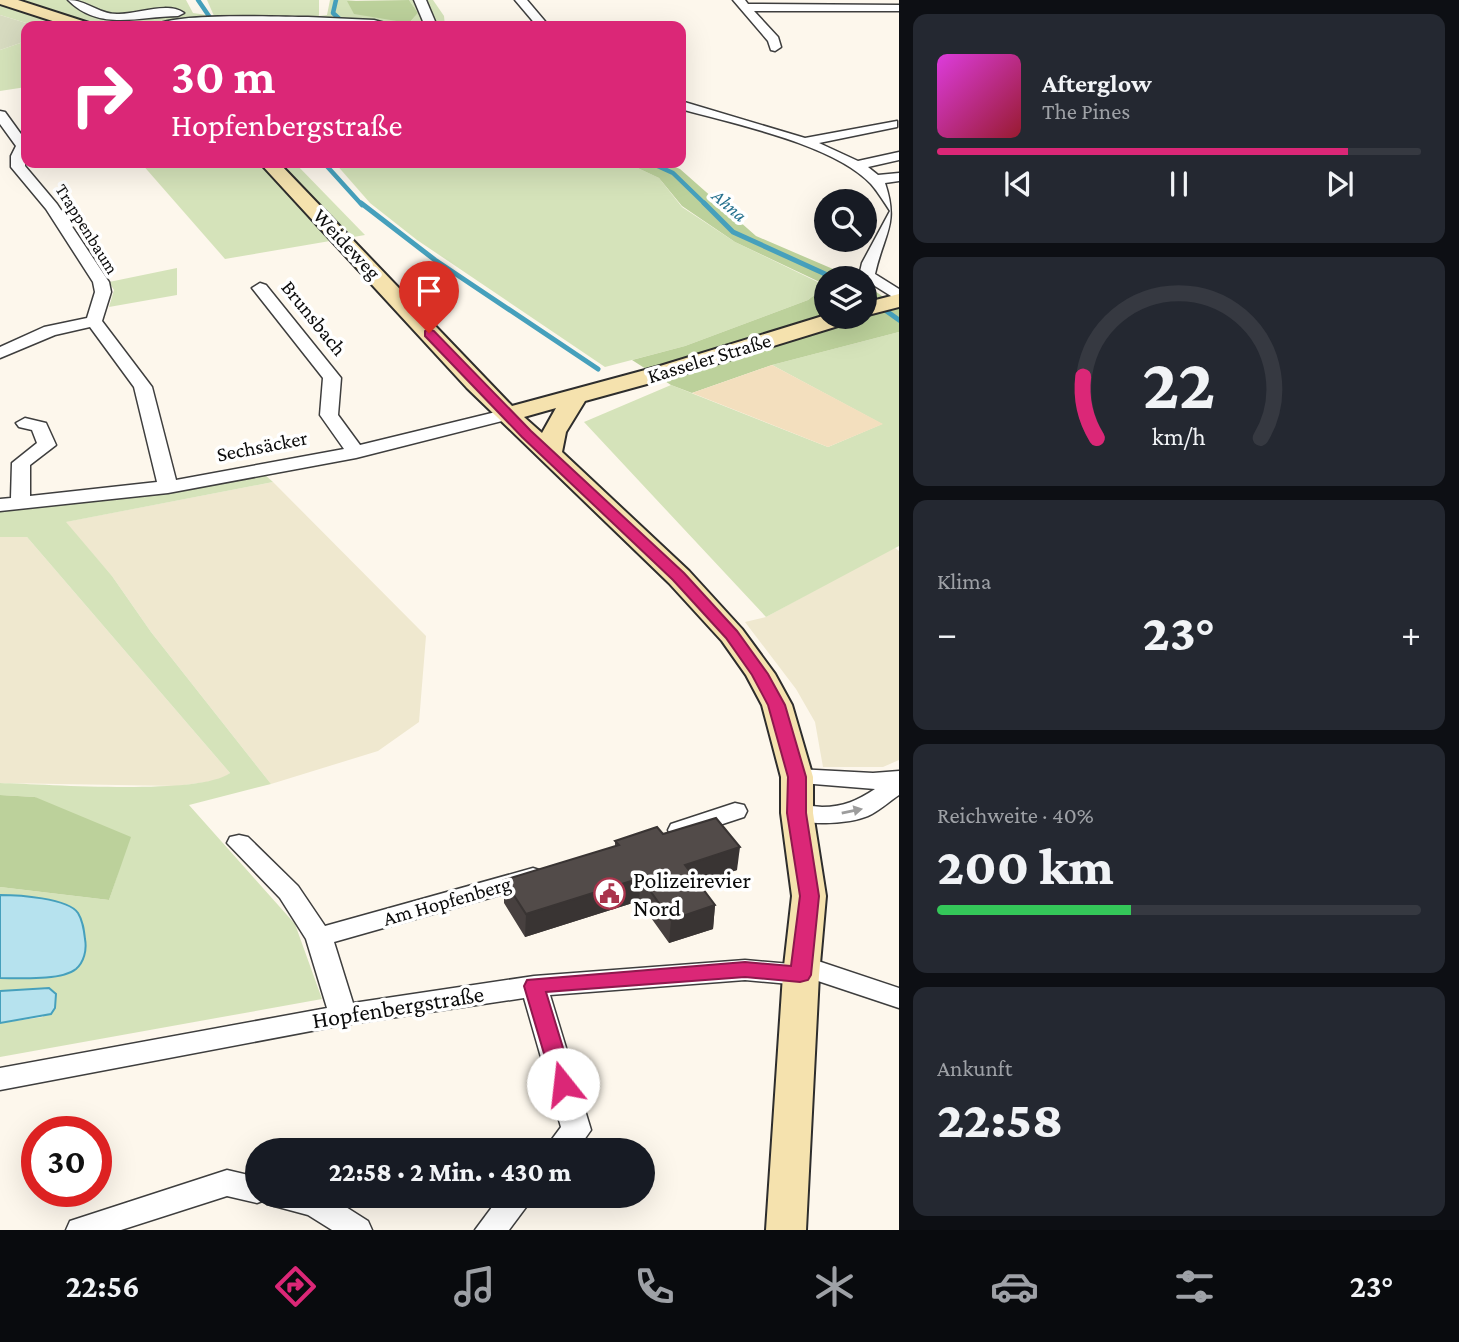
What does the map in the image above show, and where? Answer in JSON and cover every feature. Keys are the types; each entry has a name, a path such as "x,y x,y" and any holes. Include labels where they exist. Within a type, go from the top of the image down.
{"main road":[{"path":"3,0 68,21"},
{"name":"Weideweg","path":"274,168 475,383 679,576 732,635 760,674 777,705 797,777 797,813 809,896 786,1230"},
{"path":"877,306 899,298"},
{"name":"Kasseler Straße","path":"508,414 575,397 814,325"},
{"path":"549,454 554,432 575,397"}],"street":[{"path":"74,0 96,15 123,19 173,12 183,13 194,21"},
{"path":"420,0 429,21"},
{"path":"521,0 539,21"},
{"path":"741,3 899,8"},
{"path":"741,3 774,40 775,47"},
{"path":"686,107 804,142 855,166 875,180 898,211 870,264 867,276 899,298"},
{"path":"0,115 21,143"},
{"path":"804,142 895,124"},
{"path":"0,170 18,167 21,150"},
{"path":"855,166 899,156"},
{"name":"Trappenbaum","path":"18,167 59,217 101,282 103,292 94,321"},
{"path":"875,180 899,177"},
{"name":"Brunsbach","path":"260,288 332,378 328,415 356,452"},
{"path":"0,353 50,331 94,321 143,387 168,487"},
{"name":"Sechsäcker","path":"0,505 168,487 356,452 508,414"},
{"path":"20,504 21,463 47,445 40,427 25,423"},
{"path":"797,777 899,781"},
{"path":"797,813 826,815 861,810 899,781"},
{"path":"661,836 735,811"},
{"path":"239,843 289,892 319,937 343,1015"},
{"name":"Am Hopfenberg","path":"319,937 560,869"},
{"name":"Hopfenbergstraße","path":"0,1079 343,1015 534,986 745,970 802,970 899,998"},
{"path":"534,986 576,1130 569,1138"},
{"path":"81,1230 228,1184 245,1188"},
{"path":"322,1208 357,1230"},
{"path":"490,1230 509,1208"}],"shaded area":[{"path":"273,482 426,636 419,722 378,751 271,784 151,632 112,576 65,522"},
{"path":"0,537 27,537 230,773 221,780 177,786 0,783"},
{"path":"894,547 899,551 899,760 883,767 823,767 815,722 796,689 745,622 766,617"}],"green space":[{"path":"0,0 186,0 193,13 214,16 207,0 319,0 319,16 327,15 330,0 356,0 348,1 403,21 21,21 0,15"},
{"path":"409,0 433,0 444,21 411,21 418,13"},
{"path":"409,0 418,13 411,21 354,14 347,1"},
{"path":"0,15 21,21 21,43 0,50"},
{"path":"21,43 21,88 0,91 0,50"},
{"path":"145,168 300,168 365,235 225,259"},
{"path":"339,168 638,168 659,178 682,207 735,242 814,280 814,295 808,300 685,346 605,367 417,240 370,203"},
{"path":"638,168 680,169 756,236 826,266 814,266 814,279 735,242 682,206 659,178"},
{"path":"177,268 177,295 109,307 114,290 109,282"},
{"path":"877,292 899,308 899,332 772,365 692,393 671,385 632,360 685,346 808,300 814,295 814,329 877,329"},
{"path":"899,332 899,546 766,617 584,422 671,385 828,447 882,424 772,365"},
{"path":"264,474 273,482 66,522 112,576 151,632 271,784 189,805 295,924 322,999 0,1057 0,1023 43,1017 49,988 0,991 0,978 64,974 46,899 0,895 0,887 109,900 118,873 35,797 0,795 0,783 155,787 213,780 230,773 27,537 0,537 0,510"},
{"path":"0,795 35,797 131,837 109,900 0,887"}],"sand":[{"path":"772,365 883,424 828,447 692,393"}],"water":[{"path":"0,895 42,898 73,908 81,919 86,943 79,966 69,973 50,977 0,978"},
{"path":"49,988 56,994 55,1008 51,1014 0,1023 0,991"}],"building":[{"path":"716,818 740,847 685,865 715,905 671,920 641,878 526,914 504,880 619,845 615,841 657,827 663,834"}],"waterway":[{"path":"198,0 211,19"},
{"name":"Ahna","path":"336,0 333,13 342,21"},
{"path":"329,168 362,205"},
{"name":"Ahna","path":"662,168 673,173 706,205"},
{"path":"361,203 435,260 598,369"},
{"name":"Ahna","path":"706,205 733,232 814,269"},
{"name":"Ahna","path":"877,304 899,320"}],"place":[{"name":"Polizeirevier Nord","path":"610,894"}],"route":[{"path":"429,333 526,434 679,576 732,635 760,674 777,705 797,777 797,813 809,896 800,975 745,970 534,986 563,1084"}]}
